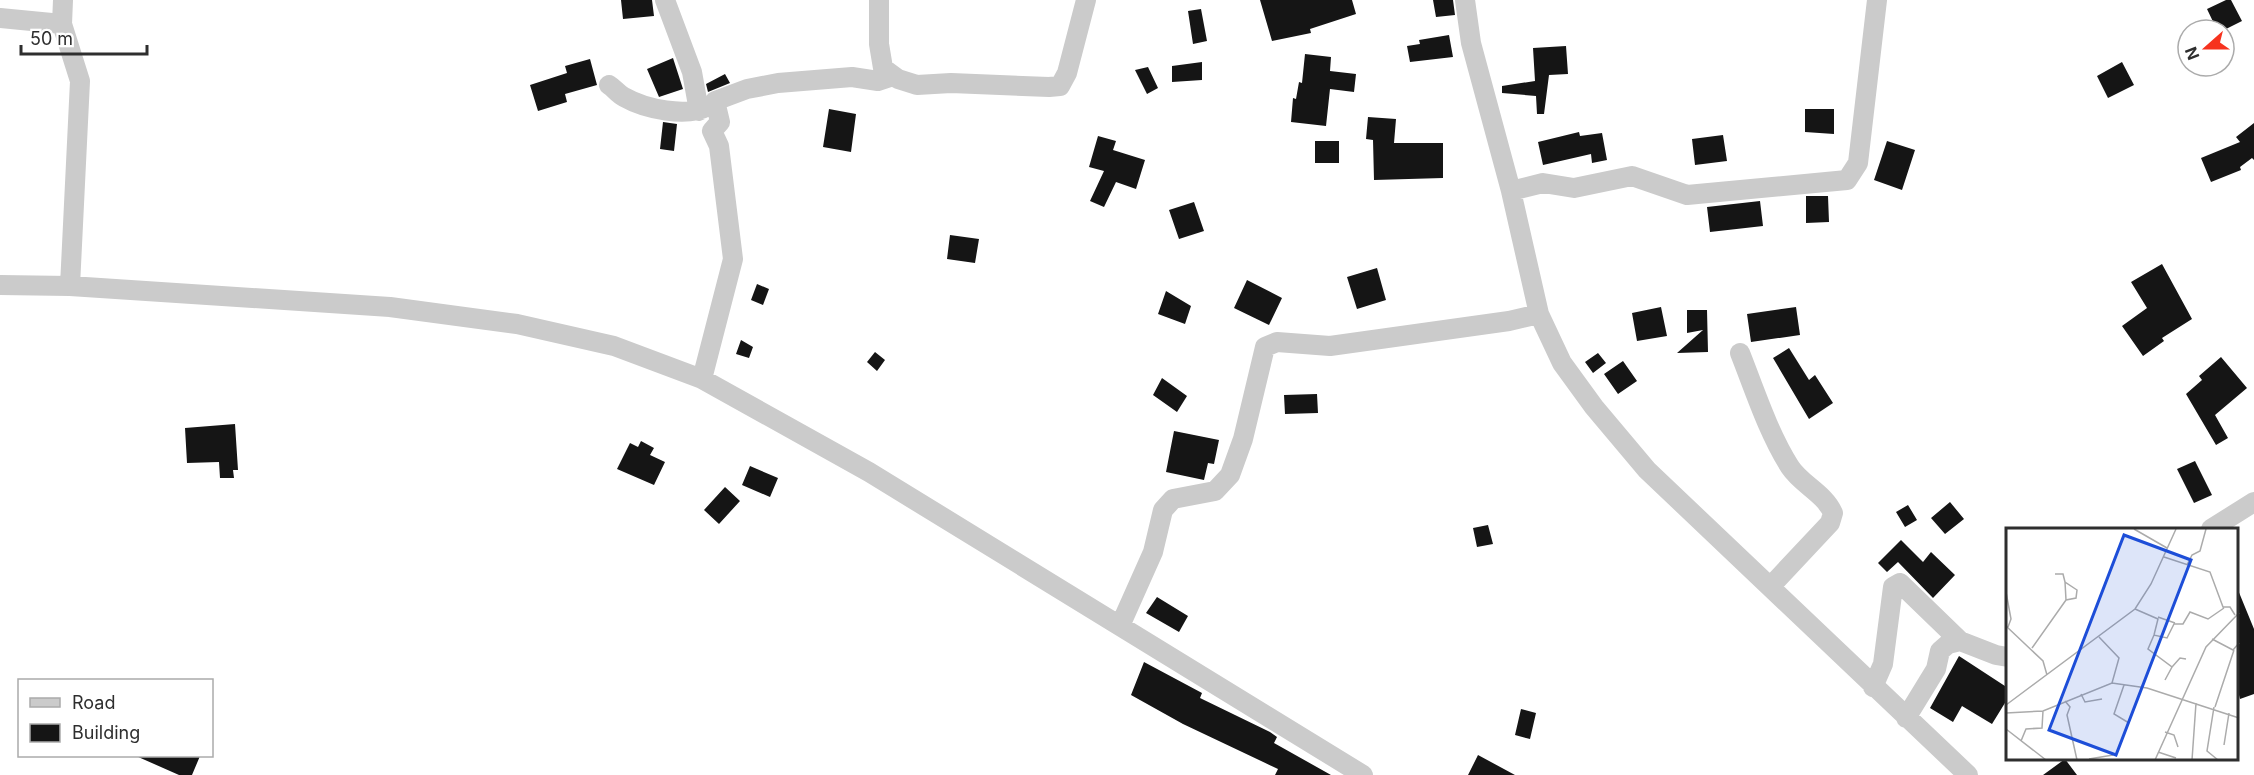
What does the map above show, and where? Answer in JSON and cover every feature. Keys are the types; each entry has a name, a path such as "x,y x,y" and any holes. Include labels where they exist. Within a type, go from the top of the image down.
{"street":[{"path":"63,0 62,24 80,81 70,286"},
{"path":"665,0 707,106 720,122 712,131 718,146 733,259 702,379"},
{"path":"879,0 880,52 883,68 893,76 917,85 951,83 1060,86 1067,73 1086,0"},
{"path":"1465,0 1471,43 1512,191 1539,314 1563,363 1594,407 1647,470 1968,775"},
{"path":"1512,191 1543,183 1574,188 1632,176 1687,195 1847,180 1858,163 1877,0"},
{"path":"0,18 62,24"},
{"path":"609,85 622,97 643,105 707,106 747,89 778,83 852,77 878,81 893,76"},
{"path":"0,285 70,286 390,307 517,324 614,346 702,379 869,472 1363,775"},
{"path":"1120,626 1153,552 1163,510 1173,499 1215,492 1230,475 1243,439 1265,346 1277,342 1330,346 1509,321 1539,314"},
{"path":"1740,353 1767,422 1792,469 1828,502 1833,513 1830,523 1770,587"},
{"path":"2213,528 2254,502"},
{"path":"1873,687 1883,664 1893,587 1900,584 1960,641 1995,655 2006,657"},
{"path":"1906,718 1936,669 1940,651 1948,644 1960,641"}],"building":[{"path":"621,0 652,0 654,16 623,19"},
{"path":"1260,0 1352,0 1356,14 1310,29 1311,33 1272,41"},
{"path":"1433,0 1453,0 1455,15 1436,17"},
{"path":"2231,0 2242,21 2236,24 2236,18 2211,18 2207,9"},
{"path":"1201,9 1207,41 1193,44 1188,11"},
{"path":"1449,35 1453,57 1410,62 1407,46 1420,44 1419,40"},
{"path":"1566,46 1568,74 1549,75 1544,114 1537,114 1536,96 1502,93 1502,86 1535,81 1533,48"},
{"path":"1305,54 1331,57 1330,71 1356,74 1354,92 1330,89 1326,126 1291,122 1293,98 1296,99 1299,82 1302,83"},
{"path":"673,58 683,89 659,97 647,69"},
{"path":"590,59 597,85 565,94 567,102 538,111 530,85 567,73 565,66"},
{"path":"1202,62 1202,80 1172,82 1172,66"},
{"path":"2122,62 2134,85 2108,98 2097,76"},
{"path":"1148,67 1158,88 1147,94 1135,70"},
{"path":"725,74 730,83 708,92 706,84"},
{"path":"829,109 856,114 851,152 823,147"},
{"path":"1805,109 1834,109 1834,134 1805,132"},
{"path":"1368,117 1396,119 1394,143 1443,143 1443,178 1374,180 1373,140 1366,139"},
{"path":"663,122 677,124 674,151 660,149"},
{"path":"2254,123 2254,160 2252,158 2240,167 2241,170 2211,182 2201,158 2240,142 2236,137"},
{"path":"1579,132 1580,136 1602,133 1607,160 1592,163 1591,154 1543,165 1538,142"},
{"path":"1723,135 1727,161 1695,165 1692,139"},
{"path":"1098,136 1116,141 1113,150 1145,160 1136,189 1116,182 1104,207 1090,201 1104,171 1089,167"},
{"path":"1315,141 1339,141 1339,163 1315,163"},
{"path":"1887,141 1915,150 1902,190 1874,180"},
{"path":"1806,196 1828,196 1829,222 1806,223"},
{"path":"1760,201 1763,226 1710,232 1707,207"},
{"path":"1194,202 1204,231 1179,239 1169,210"},
{"path":"950,235 979,239 975,263 947,259"},
{"path":"2162,264 2192,319 2162,338 2164,341 2143,356 2122,326 2147,308 2131,282"},
{"path":"1377,268 1386,300 1357,309 1347,277"},
{"path":"1247,280 1282,298 1269,325 1234,308"},
{"path":"757,284 769,289 763,305 751,300"},
{"path":"1166,291 1191,306 1185,324 1158,314"},
{"path":"1661,307 1667,336 1637,341 1632,313"},
{"path":"1796,307 1800,335 1751,342 1747,314"},
{"path":"1687,310 1707,310 1708,352 1677,353 1703,330 1687,333"},
{"path":"741,340 753,347 749,358 736,354"},
{"path":"1789,348 1809,380 1815,375 1833,403 1809,419 1773,358"},
{"path":"875,352 885,360 877,371 867,362"},
{"path":"1598,353 1606,363 1593,373 1585,362"},
{"path":"2221,357 2247,388 2215,415 2228,438 2216,445 2186,394 2202,380 2199,376"},
{"path":"1623,361 1637,381 1618,394 1604,374"},
{"path":"1162,378 1187,396 1177,412 1153,395"},
{"path":"1317,394 1318,413 1285,414 1284,395"},
{"path":"235,424 238,470 233,470 234,478 220,478 219,462 187,463 185,428"},
{"path":"1174,431 1219,440 1214,464 1208,463 1204,480 1166,472"},
{"path":"641,441 654,448 650,455 665,462 654,485 617,469 630,443 638,447"},
{"path":"2195,461 2212,495 2194,503 2177,469"},
{"path":"750,466 778,478 770,497 742,485"},
{"path":"725,487 740,501 719,524 704,510"},
{"path":"1950,502 1964,519 1945,534 1931,518"},
{"path":"1908,505 1917,520 1905,527 1896,512"},
{"path":"1488,525 1493,544 1477,547 1473,528"},
{"path":"1901,540 1923,562 1931,552 1955,575 1933,598 1898,562 1887,572 1878,563"},
{"path":"2239,592 2254,629 2254,694 2240,699"},
{"path":"1157,597 1188,616 1179,632 1146,613"},
{"path":"1959,656 2006,687 2006,701 1992,724 1962,706 1953,722 1930,708"},
{"path":"1144,662 1202,693 1200,698 1270,732 1277,737 1274,743 1331,775 1275,775 1278,769 1183,724 1131,695"},
{"path":"1521,709 1536,713 1530,739 1515,735"},
{"path":"1478,755 1515,775 1468,775"},
{"path":"138,757 200,757 192,775 179,775"},
{"path":"2066,760 2077,775 2043,775"}]}
